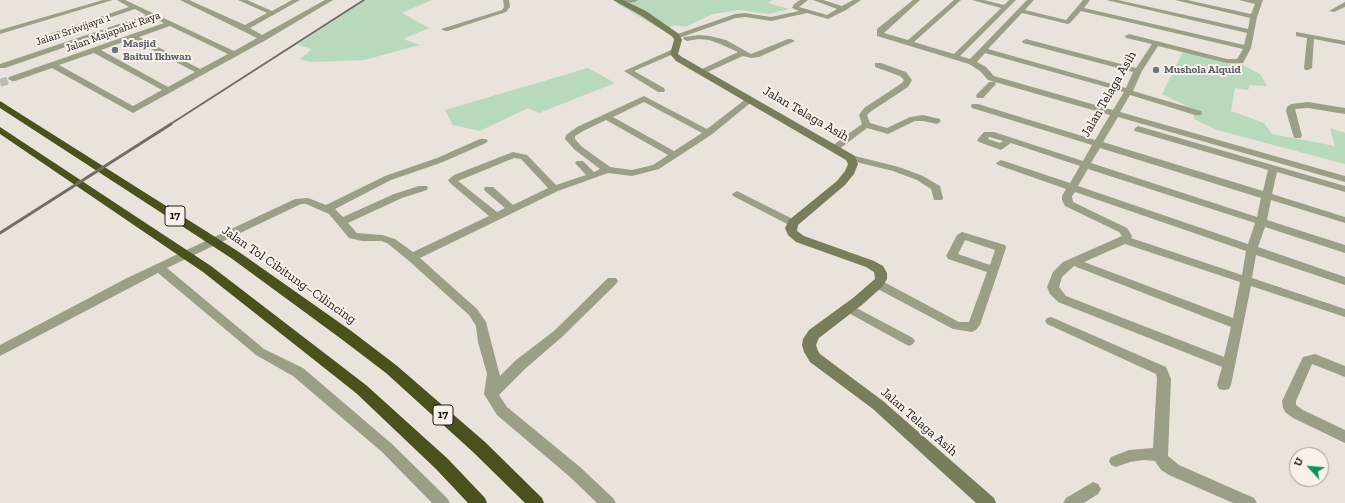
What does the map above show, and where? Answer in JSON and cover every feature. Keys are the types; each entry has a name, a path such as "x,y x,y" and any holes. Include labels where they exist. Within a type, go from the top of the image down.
{"highway":[{"name":"Jalan Tol Cibitung–Cilincing","path":"0,104 236,255 345,334 391,369 479,447 536,503"},
{"name":"17","path":"0,130 207,269 361,389 442,464 479,503"}],"street":[{"path":"51,19 110,0"},
{"path":"0,32 116,0"},
{"name":"Jalan Majapahit Raya","path":"120,0 169,24"},
{"path":"183,0 245,28 263,38"},
{"path":"241,0 272,13"},
{"path":"245,28 296,0"},
{"path":"53,65 133,110 330,0"},
{"path":"444,29 504,11 507,7 506,0"},
{"path":"620,1 636,0"},
{"path":"805,0 795,7 804,12 828,17 858,0"},
{"path":"816,0 844,9"},
{"path":"917,0 879,32 882,35 972,62 983,69 992,81 1345,189"},
{"path":"909,43 958,0"},
{"path":"975,0 1005,7"},
{"path":"955,57 1012,0"},
{"path":"972,62 1031,0"},
{"path":"1021,11 1070,22 1087,0"},
{"path":"1109,0 1251,32"},
{"path":"1178,0 1254,17"},
{"path":"1129,36 1232,62 1240,61 1247,48 1259,2 1242,0"},
{"path":"620,1 643,13 677,38 710,38 723,42 753,56 791,42"},
{"path":"1332,11 1345,4"},
{"path":"47,36 135,7"},
{"path":"1081,9 1247,48"},
{"path":"677,38 735,16 745,15 771,19 804,12"},
{"name":"Jalan Sriwijaya 1","path":"1,66 152,15"},
{"path":"51,19 69,29"},
{"path":"169,24 233,53"},
{"name":"Jalan Majapahit Raya","path":"12,79 169,24"},
{"path":"1299,34 1345,43"},
{"path":"1308,68 1311,36"},
{"path":"132,37 200,72"},
{"path":"661,90 628,71 674,52 677,38"},
{"path":"1026,41 1138,71"},
{"name":"Jalan Telaga Asih","path":"1125,240 1127,236 1123,230 1075,208 1069,204 1067,196 1129,92 1138,71 1156,43"},
{"path":"95,50 168,90"},
{"path":"983,50 1198,113"},
{"name":"Jalan Telaga Asih","path":"674,52 679,59 851,158 852,168 841,182 793,223"},
{"path":"703,72 745,53"},
{"path":"866,125 863,115 864,113 897,92 908,80 903,74 878,65"},
{"path":"1,66 24,75"},
{"path":"980,96 992,81"},
{"path":"607,170 578,148 570,139 574,132 642,99 646,99 708,133"},
{"path":"412,257 554,189 607,170 632,173 656,167 708,133 750,100"},
{"path":"1297,136 1290,110 1291,107 1308,105 1345,111"},
{"path":"975,106 1345,220"},
{"path":"606,116 675,155"},
{"path":"866,125 888,131 913,119 924,118 937,121"},
{"path":"1114,118 1345,179"},
{"path":"835,148 866,125"},
{"path":"1010,140 1345,249"},
{"path":"327,209 388,178 440,160 484,141"},
{"path":"496,216 453,182 453,180 457,177 513,155 518,155 524,157 554,189"},
{"path":"851,158 896,169 920,178 936,188 938,198"},
{"path":"580,163 592,176"},
{"path":"1002,163 1345,281"},
{"path":"1224,385 1238,325 1252,249 1261,222 1273,168"},
{"path":"342,222 398,196 423,188"},
{"path":"489,188 512,208"},
{"path":"736,194 793,223 791,228 795,236 870,264 879,269 881,279 878,284 957,326 972,327 974,325 993,270"},
{"path":"0,351 160,268 299,201 308,201 333,212 352,236 357,238 387,239 412,257 473,312 482,325 484,342 494,374 491,394 502,411 570,467 608,503"},
{"path":"1229,364 1062,299 1054,291 1053,282 1061,271 1074,262 1125,240 1345,313"},
{"path":"1074,262 1238,325"},
{"path":"160,268 260,352 298,372 387,448 442,503"},
{"path":"491,394 521,364 558,334 612,281"},
{"name":"Jalan Telaga Asih","path":"878,284 814,334 810,339 809,345 811,352 815,358 878,405 988,503"},
{"path":"849,308 909,341"},
{"path":"1051,321 1155,368 1163,374 1160,455 1166,465 1174,470 1250,503"},
{"path":"1345,372 1315,359 1308,360 1289,401 1290,408 1298,414 1345,437"},
{"path":"1116,461 1128,456 1144,454 1160,455"},
{"path":"1071,503 1093,489"}],"green space":[{"path":"366,0 432,0 402,13 429,28 403,39 420,45 364,60 311,62 300,59 312,49 297,45"},
{"path":"626,0 773,0 768,3 789,9 769,14 739,10 713,14 685,27 676,25 662,30 616,3"},
{"path":"1183,52 1237,62 1260,74 1267,86 1250,85 1248,90 1235,88 1231,111 1264,123 1272,134 1335,146 1330,128 1345,133 1345,164 1217,130 1194,119 1193,109 1162,94"},
{"path":"588,68 615,83 539,113 528,108 480,131 453,125 445,110"}],"tunnel":[{"path":"0,83 12,79"}],"railway":[{"path":"169,125 364,0"},
{"path":"0,233 171,124"}],"place":[{"name":"Masjid Baitul Ikhwan","path":"115,50"},
{"name":"Mushola Alquid","path":"1156,70"}]}
